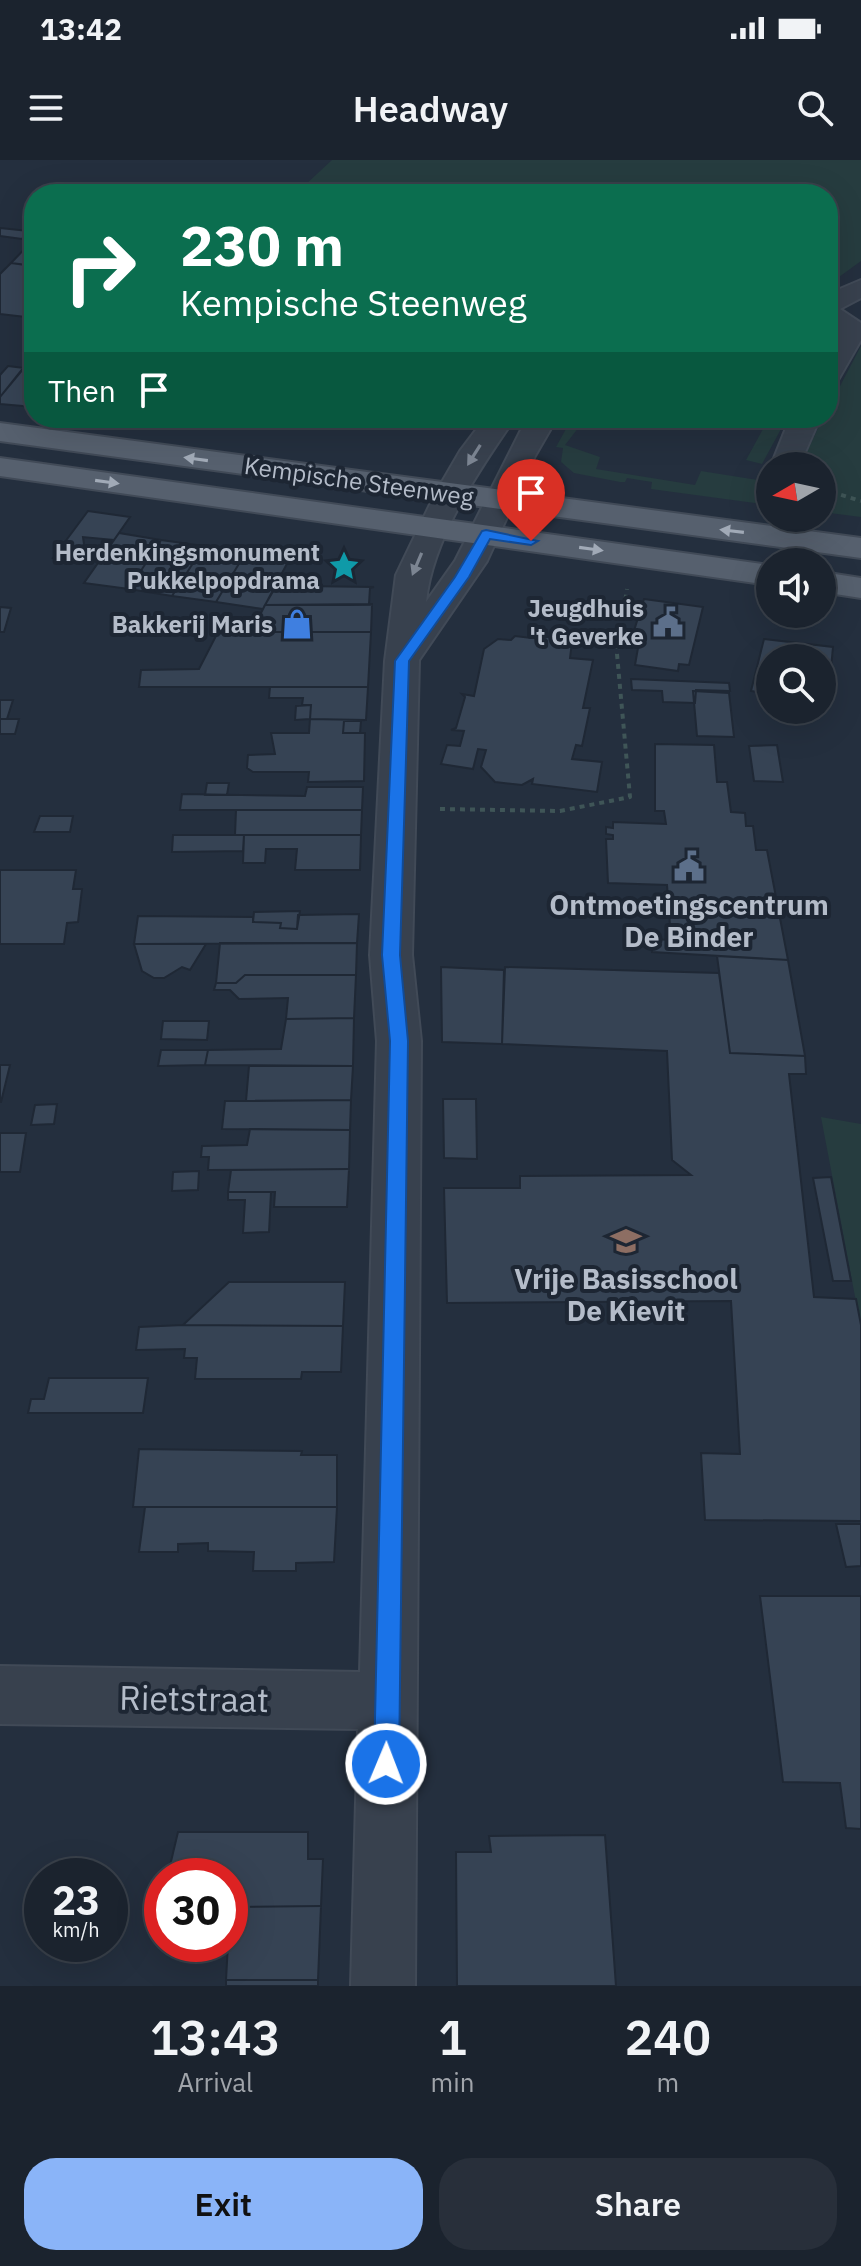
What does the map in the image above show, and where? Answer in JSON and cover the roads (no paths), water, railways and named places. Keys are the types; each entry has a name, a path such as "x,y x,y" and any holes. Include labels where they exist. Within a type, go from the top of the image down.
{"main road":[{"name":"Kempische Steenweg","path":"0,432 861,548"},
{"name":"Kempische Steenweg","path":"0,467 756,573"},
{"path":"836,584 861,588"}],"street":[{"path":"838,299 861,288"},
{"path":"838,320 853,330 838,356"},
{"path":"383,1986 399,1041 391,955 402,661 412,575 451,494 475,451 492,428"},
{"path":"402,661 462,577 537,428"},
{"path":"790,452 801,428"},
{"name":"Rietstraat","path":"0,1695 387,1701"}],"place":[{"name":"Herdenkingsmonument Pukkelpopdrama","path":"344,566"},
{"name":"Jeugdhuis 't Geverke","path":"668,622"},
{"name":"Bakkerij Maris","path":"297,624"},
{"name":"Ontmoetingscentrum De Binder","path":"689,866"},
{"name":"Vrije Basisschool De Kievit","path":"626,1241"}]}
